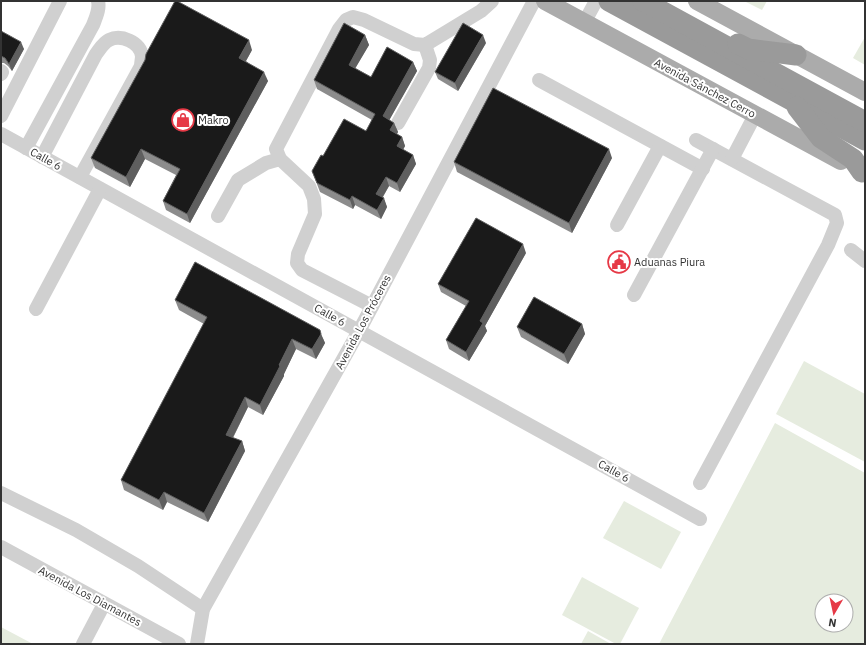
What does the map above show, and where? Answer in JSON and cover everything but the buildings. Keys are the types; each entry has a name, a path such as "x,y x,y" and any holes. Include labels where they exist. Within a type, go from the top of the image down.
{"highway":[{"path":"609,1 865,140"},
{"path":"643,1 865,122"},
{"path":"701,33 721,36 748,49 796,55"},
{"path":"794,101 821,138 853,159 863,173"}],"main road":[{"name":"Avenida Sánchez Cerro","path":"545,1 863,173"},
{"path":"697,1 865,92"}],"street":[{"path":"1,116 60,1"},
{"path":"26,148 93,25 98,14 98,1"},
{"path":"372,306 302,270 297,263 298,254 315,214 314,199 309,186 280,159 276,149 339,29 346,20 353,17 364,20 414,44 425,45 481,11 492,1"},
{"name":"Avenida Los Próceres","path":"197,644 203,609 359,331 534,1"},
{"path":"584,23 596,1"},
{"path":"42,157 96,54 102,46 109,40 117,38 124,38 132,42 139,48 142,56 141,66 80,178"},
{"path":"398,123 429,68 430,60 425,45"},
{"path":"539,80 703,169"},
{"path":"732,159 755,115"},
{"name":"Calle 6","path":"1,134 700,519"},
{"path":"696,140 835,215 837,223 828,245 700,483"},
{"path":"617,225 660,146"},
{"path":"634,295 713,149"},
{"path":"218,216 238,180 266,163 280,159"},
{"path":"36,309 100,189"},
{"path":"851,250 865,261"},
{"path":"1,493 83,534 138,566 203,609"},
{"name":"Avenida Los Diamantes","path":"1,547 179,644"},
{"path":"83,644 104,604"}],"shaded area":[{"path":"744,1 767,1 762,10"},
{"path":"865,37 865,65 853,58"},
{"path":"804,361 865,394 865,462 776,414"},
{"path":"775,423 865,473 865,644 659,644"},
{"path":"624,501 681,532 661,569 603,538"},
{"path":"582,577 639,608 620,644 616,644 562,615"},
{"path":"1,627 33,644 1,644"},
{"path":"588,631 611,644 581,644"}],"place":[{"name":"Makro","path":"183,120"},
{"name":"Aduanas Piura","path":"619,262"}]}
